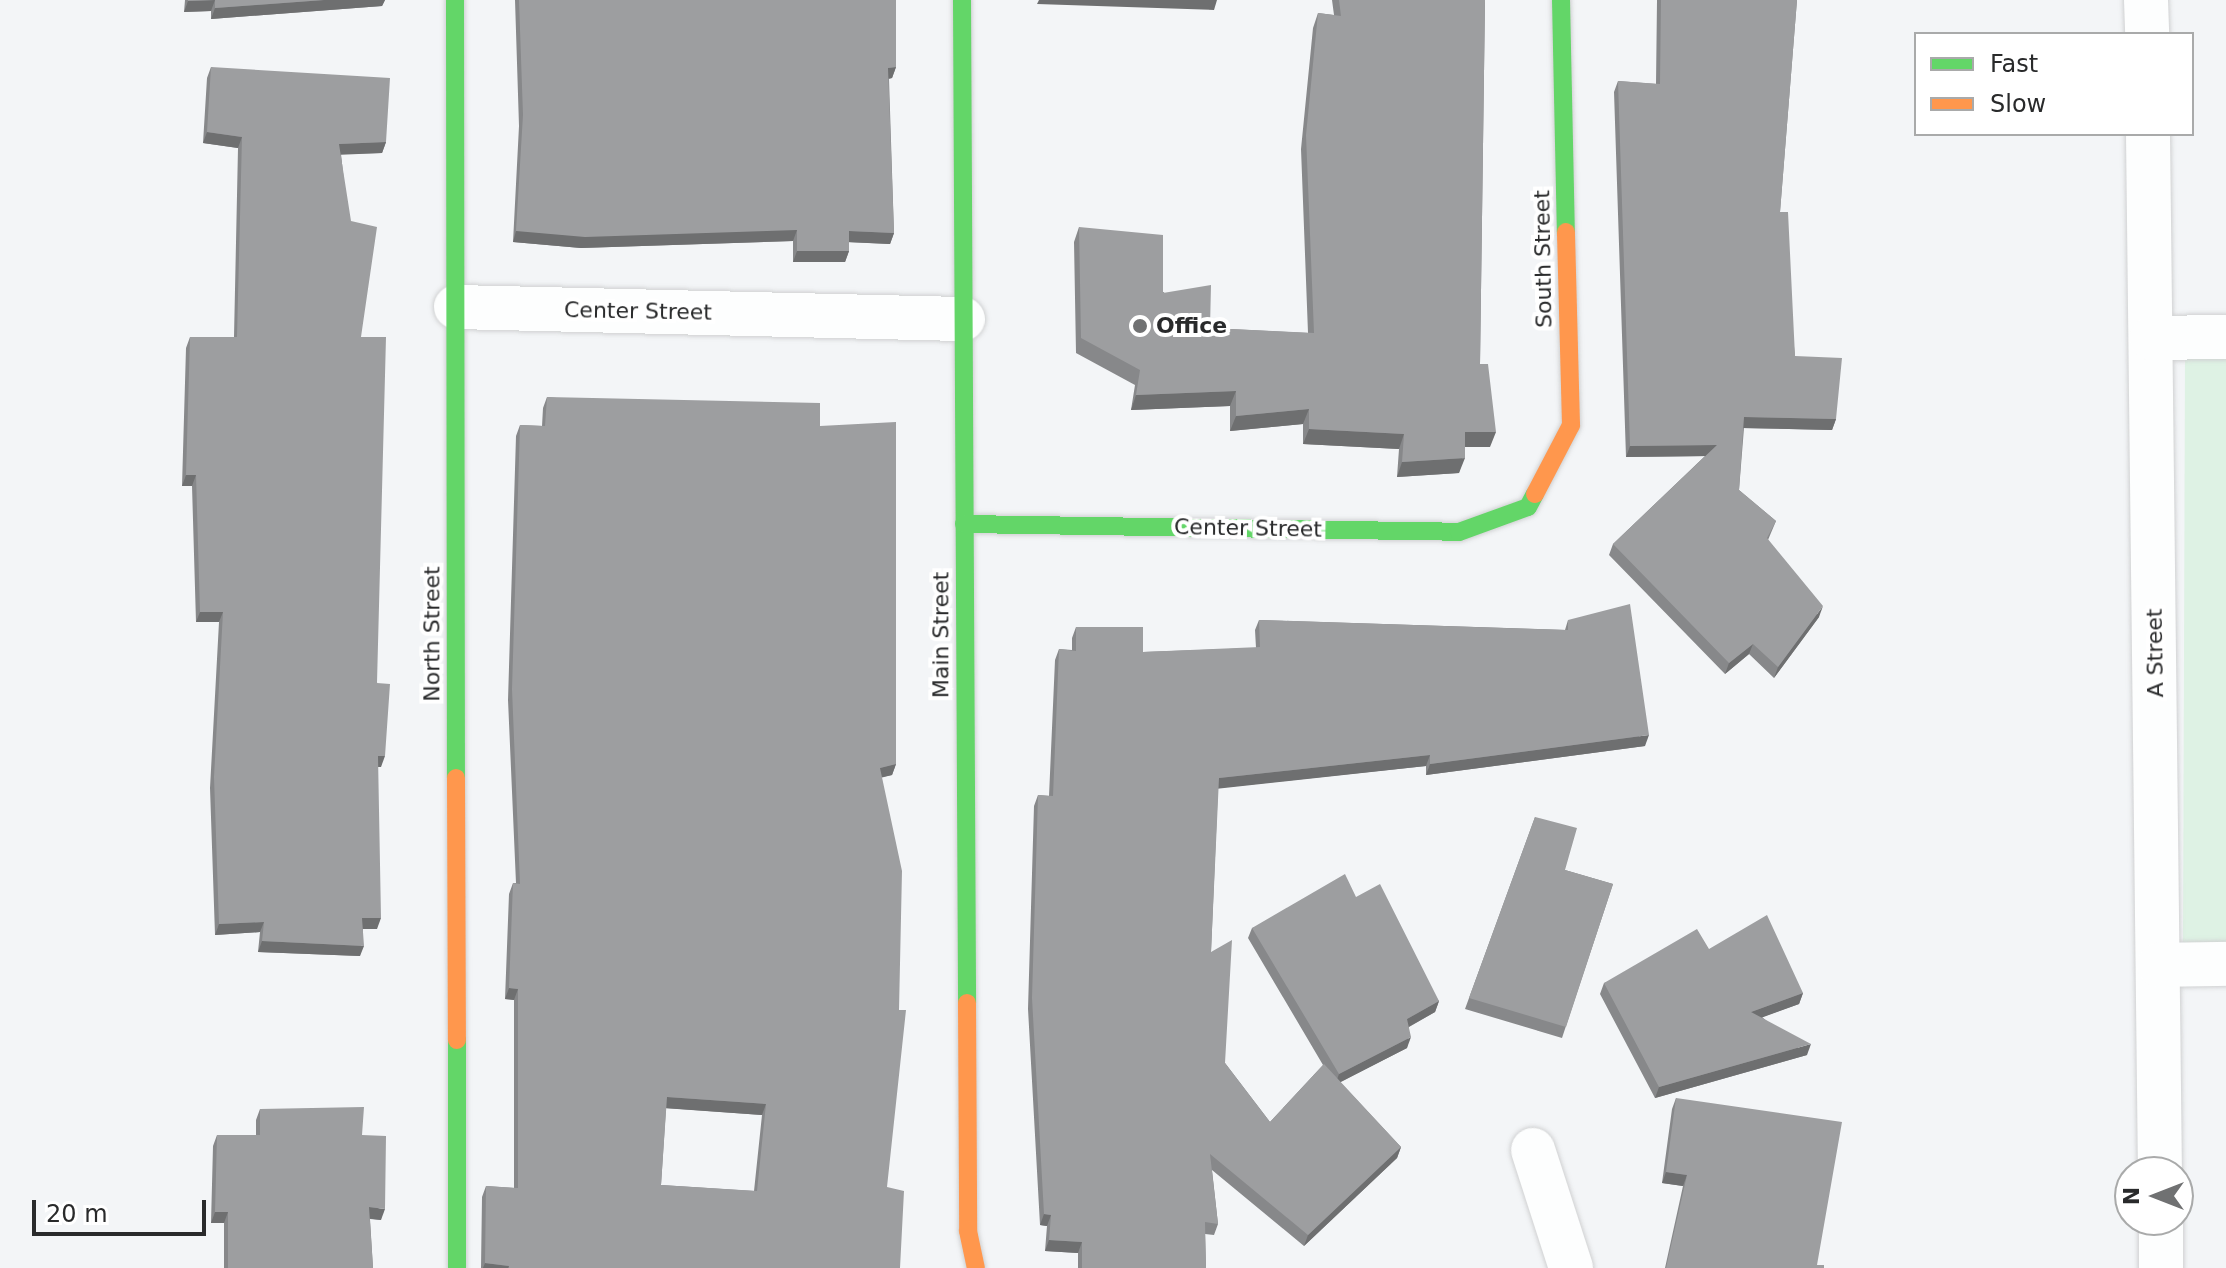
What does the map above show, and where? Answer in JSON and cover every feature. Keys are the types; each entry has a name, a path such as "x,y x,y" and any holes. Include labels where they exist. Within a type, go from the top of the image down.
{"street":[{"name":"North Street","path":"455,0 457,1268"},
{"name":"Main Street","path":"962,0 968,1231 976,1268"},
{"name":"South Street","path":"1528,507 1571,425 1561,0"},
{"path":"2146,0 2147,32"},
{"name":"A Street","path":"2148,136 2160,1156"},
{"name":"Center Street","path":"456,307 963,319"},
{"path":"2152,338 2226,337"},
{"name":"Center Street","path":"964,524 1459,532 1528,507"},
{"path":"2159,965 2226,964"},
{"path":"1533,1150 1571,1268"},
{"path":"2161,1236 2161,1268"}],"green space":[{"path":"2226,355 2226,949 2183,950 2185,356"}],"building":[{"path":"215,0 324,0 215,8"},
{"path":"519,0 896,0 896,67 888,68 894,233 849,231 849,251 797,251 797,230 585,237 516,231 523,115"},
{"path":"1339,0 1485,0 1480,364 1488,364 1496,432 1465,432 1465,458 1402,462 1404,434 1309,429 1309,409 1236,416 1236,391 1136,395 1140,370 1081,338 1079,227 1163,235 1163,293 1211,285 1210,328 1314,333 1306,135 1318,13 1341,16"},
{"path":"1661,0 1797,0 1780,212 1788,212 1795,356 1842,358 1836,419 1744,417 1739,490 1776,521 1767,538 1823,606 1778,667 1753,644 1729,663 1613,544 1717,445 1630,446 1618,81 1660,84"},
{"path":"211,67 390,78 386,142 339,144 351,221 377,227 361,337 386,337 377,683 390,684 385,756 378,756 381,918 362,918 364,946 262,941 264,922 219,924 214,777 223,612 200,612 196,475 186,475 190,337 237,337 242,137 207,132"},
{"path":"547,397 820,403 820,426 896,422 896,764 880,768 902,871 899,1010 906,1010 887,1187 904,1191 900,1268 509,1268 485,1263 486,1186 518,1188 518,989 509,988 513,883 520,884 512,689 520,425 545,426","holes":["667,1097 766,1104 757,1191 661,1185"]},
{"path":"1630,604 1649,735 1430,764 1430,755 1219,778 1211,952 1232,940 1225,1063 1270,1122 1324,1064 1401,1147 1308,1235 1210,1154 1218,1224 1205,1222 1206,1268 1082,1268 1082,1242 1049,1240 1051,1215 1044,1214 1032,998 1038,795 1053,796 1059,649 1076,651 1076,627 1143,627 1143,652 1260,647 1259,620 1568,630 1568,620"},
{"path":"1535,817 1577,828 1565,870 1613,884 1566,1027 1469,998"},
{"path":"1345,874 1356,897 1380,884 1439,1001 1407,1019 1411,1037 1339,1074 1252,928"},
{"path":"1767,915 1803,993 1751,1012 1811,1044 1659,1087 1604,983 1697,929 1709,949"},
{"path":"1676,1098 1842,1122 1817,1265 1824,1265 1824,1268 1666,1268 1687,1175 1666,1172"},
{"path":"364,1107 362,1135 386,1136 385,1209 369,1207 373,1268 228,1268 228,1212 215,1212 217,1135 260,1135 260,1109"}],"traffic: fast":[{"path":"455,0 456,778"},
{"path":"962,0 967,1003"},
{"path":"1561,0 1566,232"},
{"path":"964,524 1459,532 1528,507 1535,494"},
{"path":"457,1040 457,1268"}],"traffic: slow":[{"path":"1535,494 1571,425 1566,232"},
{"path":"456,778 457,1040"},
{"path":"967,1003 968,1231 976,1268"}],"place":[{"name":"Office","path":"1140,326"}]}
